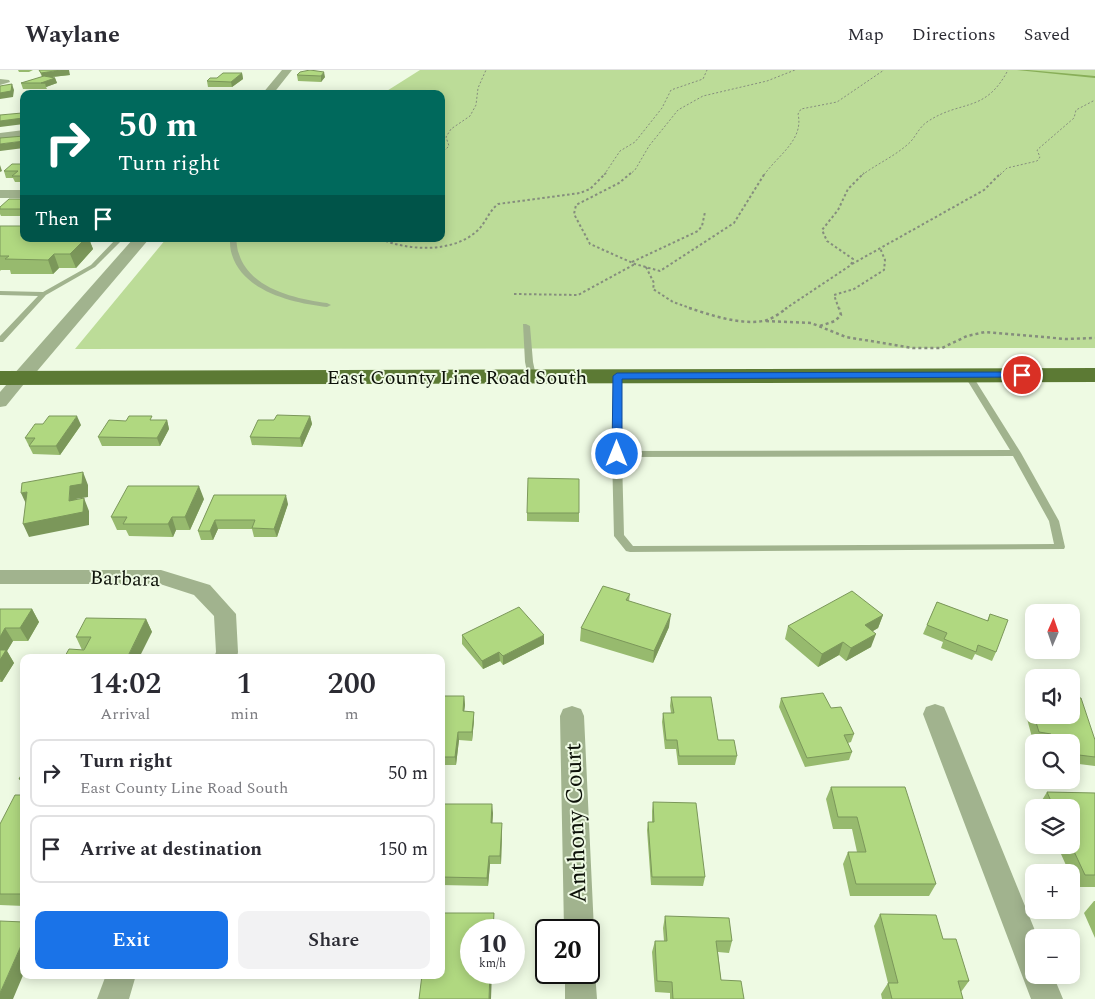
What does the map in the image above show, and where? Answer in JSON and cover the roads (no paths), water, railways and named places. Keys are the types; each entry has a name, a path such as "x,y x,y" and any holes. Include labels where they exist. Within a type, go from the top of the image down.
{"main road":[{"name":"East County Line Road South","path":"10,378 1095,375"}],"street":[{"path":"270,90 287,70"},
{"path":"0,136 20,133"},
{"path":"0,194 20,194"},
{"path":"0,402 10,378 138,242"},
{"name":"Barbara","path":"0,577 161,577 202,590 225,614 226,654"},
{"path":"935,714 1025,942"},
{"name":"Anthony Court","path":"572,716 578,919"},
{"path":"113,999 120,979"},
{"path":"580,984 581,999"},
{"path":"1041,984 1047,999"}],"lane":[{"path":"0,340 44,294 93,266 116,242"},
{"path":"233,242 242,271 275,292 302,303 327,306"},
{"path":"0,293 44,294"},
{"path":"526,326 532,376"},
{"path":"617,376 619,536 630,549 1060,548 1054,521 1016,453 968,375"},
{"path":"617,454 1016,453"}],"waterway":[{"path":"1018,70 1095,77"}]}
